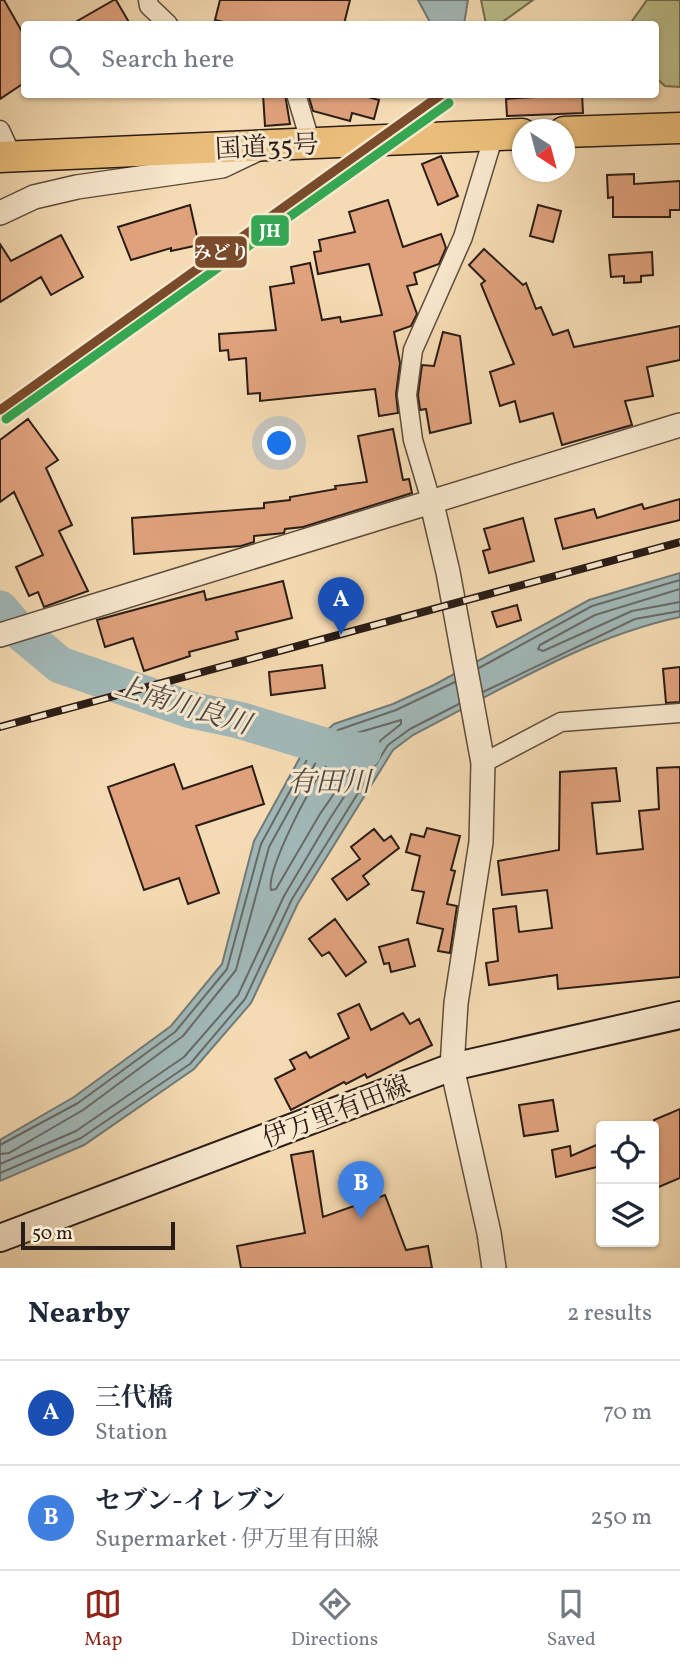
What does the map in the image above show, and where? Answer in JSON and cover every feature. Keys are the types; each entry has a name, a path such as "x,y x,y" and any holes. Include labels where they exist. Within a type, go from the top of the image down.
{"highway":[{"path":"575,132 680,128"},
{"name":"国道35号","path":"3,154 263,147 508,134"}],"main road":[{"name":"伊万里有田線","path":"0,1238 452,1067 680,1014"}],"street":[{"path":"148,0 149,6 165,21"},
{"path":"297,98 311,144"},
{"path":"494,1268 489,1233 452,1067 456,1003 481,842 483,762 460,631 432,504 413,440 407,396 413,350 508,134"},
{"path":"0,213 34,197 77,187 222,166 263,147"},
{"path":"0,635 432,504 680,425"},
{"path":"483,762 561,723 680,713"}],"green space":[{"path":"481,0 533,0 504,21 485,21"},
{"path":"647,0 680,0 680,87 665,86 659,81 659,21 632,21"}],"water":[{"path":"418,0 468,0 464,21 429,21"},
{"name":"有田川","path":"680,573 680,617 611,638 544,667 413,735 393,750 298,903 251,1003 194,1069 84,1145 0,1181 0,1140 74,1097 171,1026 222,964 254,841 303,752 334,724 393,704 434,685 589,600"}],"building":[{"path":"0,0 4,0 21,30 21,85 0,99"},
{"path":"114,0 128,21 77,21"},
{"path":"220,0 350,0 345,21 215,20"},
{"path":"263,98 286,98 290,124 265,126"},
{"path":"309,98 379,100 374,119 352,113 350,121 313,111"},
{"path":"582,98 583,113 507,116 506,99"},
{"path":"441,156 458,196 438,205 422,164"},
{"path":"634,174 634,184 680,181 680,210 670,210 670,217 613,217 613,197 608,198 607,175"},
{"path":"388,200 403,247 441,234 446,248 439,264 414,273 417,284 407,286 417,314 411,326 394,332 400,363 396,394 398,413 379,416 375,389 260,401 260,393 248,394 246,358 229,360 228,350 220,351 219,334 276,330 270,287 294,283 291,267 310,263 322,320 340,317 341,322 382,315 369,264 318,274 314,252 321,251 319,240 355,232 349,212"},
{"path":"190,205 199,245 171,251 171,248 131,260 118,227"},
{"path":"538,205 561,211 553,242 530,236"},
{"path":"61,235 83,277 51,295 41,277 0,302 0,244 11,261"},
{"path":"484,249 523,285 526,283 536,309 541,307 553,335 568,330 574,347 680,326 680,360 647,367 653,396 625,401 632,425 562,445 553,413 520,422 515,401 500,406 490,372 514,364 481,284 485,281 469,265"},
{"path":"652,252 653,275 641,276 641,282 624,283 624,276 611,277 609,255"},
{"path":"443,332 460,336 471,423 430,433 426,409 420,410 418,395 422,365 434,366"},
{"path":"28,419 58,460 46,468 72,525 59,531 88,591 44,607 38,592 29,596 16,567 43,555 14,492 0,502 0,440"},
{"path":"393,429 403,480 409,479 412,493 303,527 285,529 284,533 254,536 254,542 241,546 134,554 132,518 264,508 264,503 336,489 335,486 367,482 358,436"},
{"path":"680,499 680,520 563,549 555,519 594,509 597,518 642,504 644,509"},
{"path":"523,518 534,561 489,573 483,551 490,549 484,529"},
{"path":"283,581 292,618 236,632 238,639 189,652 190,656 144,671 133,638 105,647 97,620 204,591 206,600"},
{"path":"517,605 521,620 497,627 492,612"},
{"path":"322,665 325,688 271,695 269,672"},
{"path":"680,667 680,702 666,703 663,669"},
{"path":"174,764 183,789 252,766 264,804 196,826 219,893 188,904 179,878 144,890 108,787"},
{"path":"680,767 680,977 558,989 557,975 489,985 486,963 498,961 493,909 516,906 519,932 552,928 547,890 502,895 498,861 559,850 560,772 616,768 620,801 592,803 597,854 643,849 639,811 659,809 657,768"},
{"path":"427,828 460,836 451,870 455,871 447,904 457,906 450,953 438,951 443,929 417,923 424,892 412,890 420,856 406,852 411,834 424,837"},
{"path":"374,829 384,841 391,836 399,848 363,876 369,884 347,900 332,879 360,859 351,847"},
{"path":"335,919 366,962 346,976 329,952 322,956 309,939"},
{"path":"408,939 415,966 391,972 389,963 384,964 379,947"},
{"path":"359,1004 371,1030 403,1013 410,1024 419,1019 432,1045 367,1078 365,1074 346,1084 344,1082 291,1110 275,1079 295,1069 290,1060 306,1052 310,1058 349,1038 338,1014"},
{"path":"553,1100 558,1131 524,1136 519,1105"},
{"path":"680,1109 680,1178 659,1187 659,1121 654,1120"},
{"path":"596,1145 596,1167 556,1177 552,1150 570,1146 571,1156"},
{"path":"313,1151 323,1217 385,1195 406,1250 428,1246 432,1268 241,1268 237,1246 305,1233 291,1155"}],"waterway":[{"name":"上南川良川","path":"0,609 18,630 60,665 191,710 239,720 334,749 363,751"}],"railway":[{"path":"0,727 680,542"}],"transit line":[{"name":"みどり","path":"0,410 436,98"},
{"name":"JH","path":"6,419 449,103"}],"place":[{"name":"三代橋","path":"341,635"},
{"name":"セブン-イレブン","path":"361,1219"}]}
